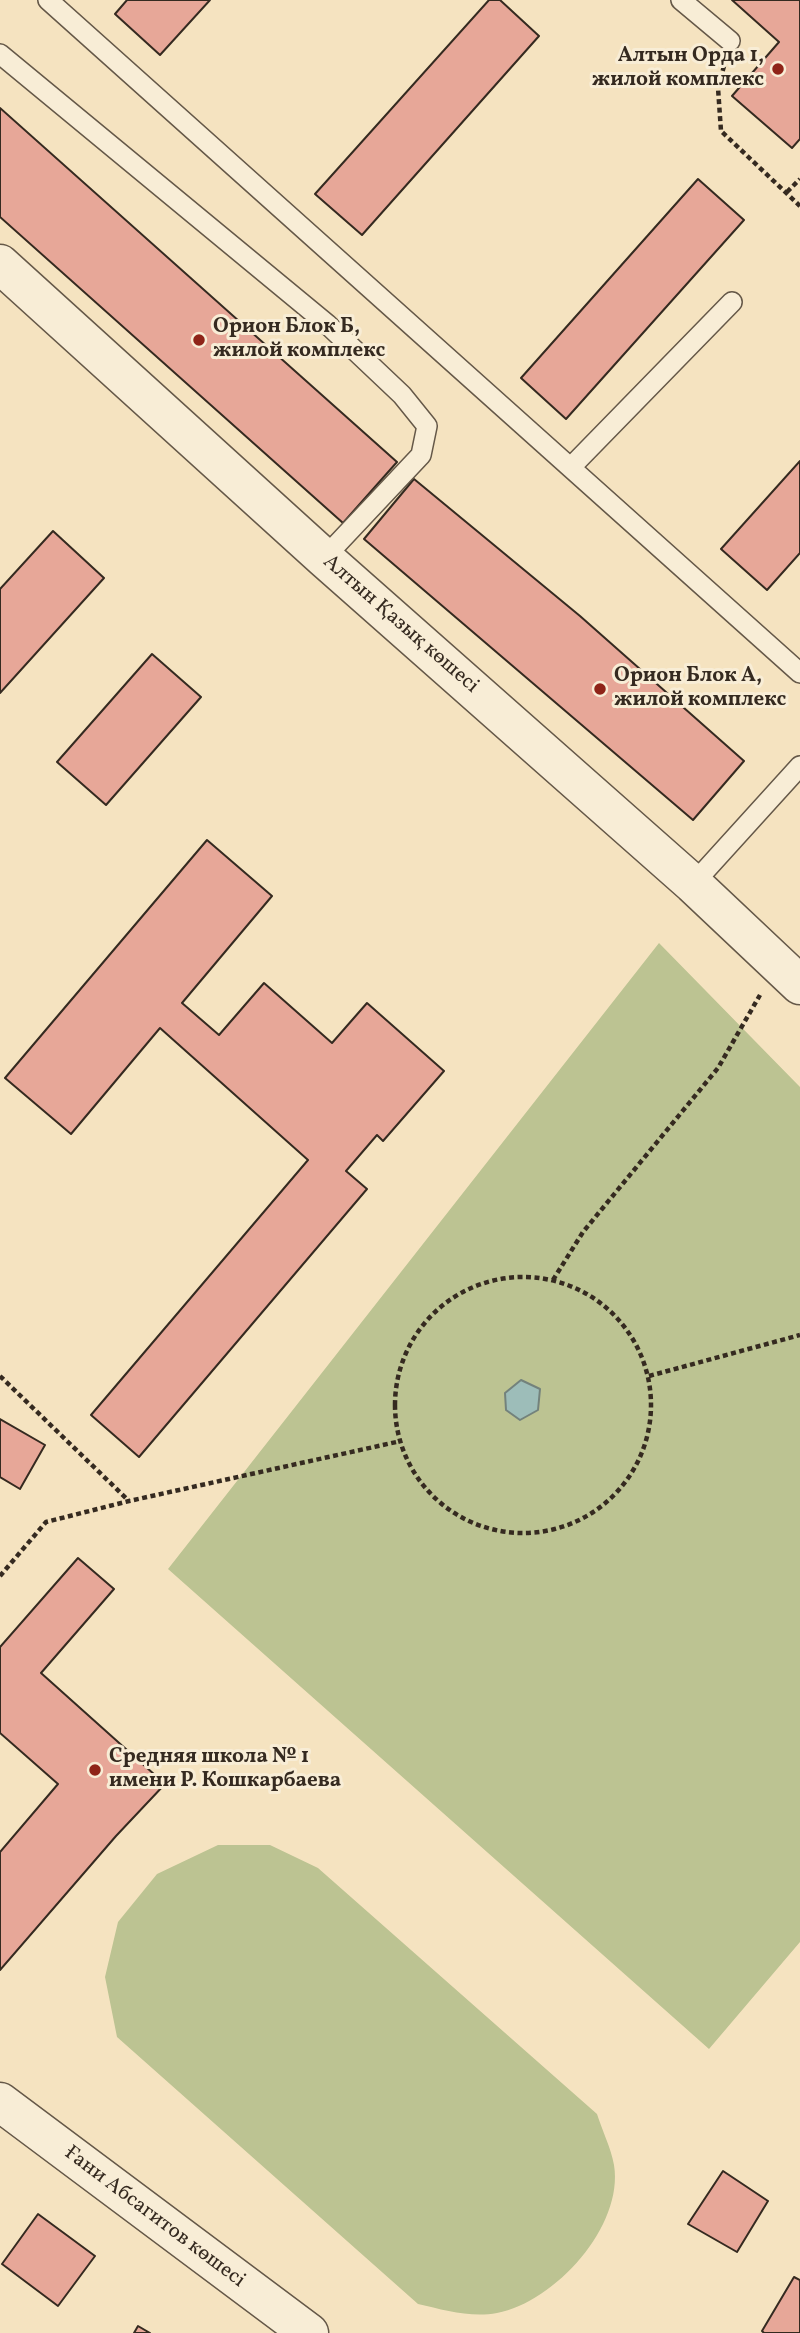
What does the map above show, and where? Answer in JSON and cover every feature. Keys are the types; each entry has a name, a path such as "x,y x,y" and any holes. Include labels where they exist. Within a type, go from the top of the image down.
{"street":[{"name":"Алтын Қазық көшесі","path":"0,264 324,558 693,884 791,977"},
{"name":"Ғани Абсагитов көшесі","path":"0,2102 309,2333"}],"lane":[{"path":"48,0 572,466 800,673"},
{"path":"681,0 730,41"},
{"path":"0,54 327,324 402,395 427,426 421,455 324,558"},
{"path":"572,466 732,302"},
{"path":"693,884 800,766"}],"path":[{"path":"730,41 718,88 721,131 800,205"},
{"path":"787,192 800,179"},
{"path":"554,1280 583,1232 718,1068 752,1004 791,977"},
{"path":"524,1276 554,1280 604,1304 632,1336 648,1376 651,1418 635,1467 617,1493 584,1519 544,1533 502,1533 462,1519 429,1493 405,1458 395,1417 398,1375 415,1335 444,1304 482,1283 524,1276"},
{"path":"648,1376 800,1335"},
{"path":"0,1376 129,1501"},
{"path":"0,1576 46,1522 401,1441"}],"green space":[{"path":"659,943 800,1087 800,1942 709,2049 168,1569"},
{"path":"218,1845 270,1845 318,1868 597,2114 614,2165 614,2188 608,2212 597,2236 581,2258 541,2294 519,2306 497,2313 477,2315 418,2304 117,2037 105,1977 118,1922 157,1874"}],"water":[{"path":"521,1380 540,1389 538,1410 520,1420 506,1410 505,1393"}],"building":[{"path":"127,0 210,0 160,55 115,14"},
{"path":"489,0 500,0 539,36 362,235 315,194"},
{"name":"Алтын Орда 1, жилой комплекс","path":"732,0 800,0 800,139 792,148 732,96 779,42"},
{"name":"Орион Блок Б, жилой комплекс","path":"0,108 397,462 343,523 0,217"},
{"path":"698,179 744,220 566,419 521,378"},
{"path":"800,461 800,553 767,590 721,549"},
{"name":"Орион Блок А, жилой комплекс","path":"414,479 580,616 744,761 693,820 364,539"},
{"path":"53,531 104,578 0,693 0,589"},
{"path":"152,654 201,697 106,805 57,762"},
{"path":"207,840 272,896 182,1003 219,1035 264,983 332,1043 367,1003 444,1071 383,1141 377,1135 346,1171 367,1189 139,1457 91,1415 308,1160 160,1028 71,1134 5,1078"},
{"path":"0,1419 45,1445 20,1489 0,1477"},
{"name":"Средняя школа № 1 имени Р. Кошкарбаева","path":"78,1558 114,1589 41,1673 165,1784 116,1836 0,1970 0,1852 58,1784 0,1733 0,1647"},
{"path":"723,2171 768,2201 737,2252 688,2224"},
{"path":"38,2214 95,2256 58,2306 2,2264"},
{"path":"794,2277 800,2280 800,2333 764,2333 762,2331"},
{"path":"138,2326 150,2333 134,2333"}],"place":[{"name":"Алтын Орда 1, жилой комплекс","path":"778,69"},
{"name":"Орион Блок Б, жилой комплекс","path":"199,340"},
{"name":"Орион Блок А, жилой комплекс","path":"600,689"},
{"name":"Средняя школа № 1 имени Р. Кошкарбаева","path":"95,1770"}]}
